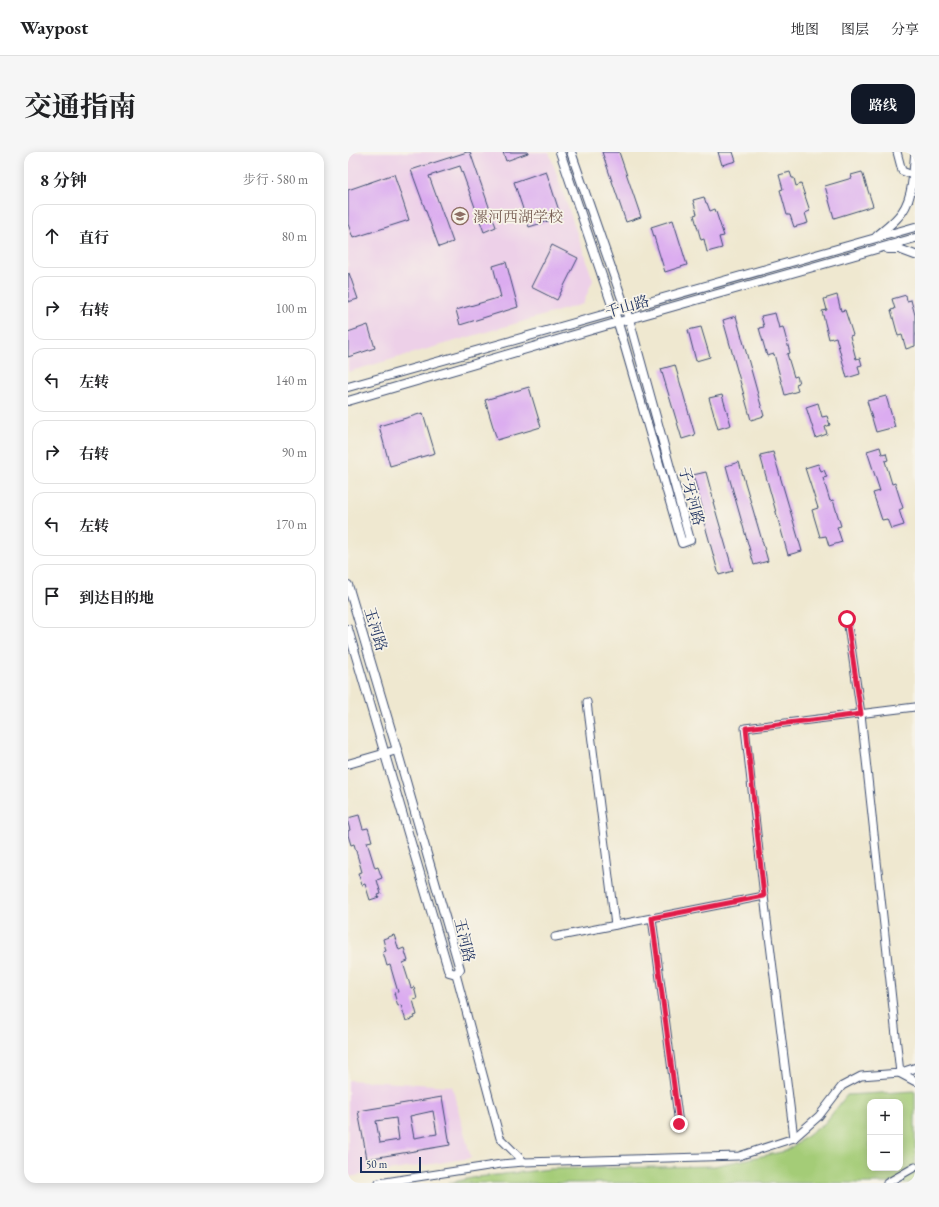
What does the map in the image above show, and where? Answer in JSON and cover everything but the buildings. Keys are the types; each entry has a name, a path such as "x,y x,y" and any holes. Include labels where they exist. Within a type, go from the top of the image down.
{"street":[{"name":"子牙河路","path":"560,152 618,323 682,543 690,540 629,319 571,152"},
{"path":"897,152 902,171 914,176"},
{"path":"875,239 899,216 909,198 914,176 915,156"},
{"name":"千山路","path":"348,387 915,227"},
{"name":"千山路","path":"348,401 915,238"},
{"path":"878,249 899,249 915,255"},
{"name":"玉河路","path":"348,585 460,969 456,974 449,972 348,629"},
{"path":"847,619 861,714 900,1073"},
{"path":"587,702 615,925"},
{"path":"794,1138 764,896 746,728 915,707"},
{"path":"348,764 397,750"},
{"path":"555,937 764,896"},
{"path":"652,918 679,1124"},
{"path":"456,974 500,1138 524,1162"},
{"path":"379,1183 501,1164 524,1162 739,1156 794,1138 819,1116 842,1086 861,1076 900,1073 915,1068"},
{"path":"900,1073 915,1081"},
{"path":"888,1183 915,1167"}],"shaded area":[{"name":"漯河西湖学校","path":"348,152 549,152 593,280 583,304 348,372"},
{"path":"348,1080 452,1086 471,1158 348,1177"}],"green space":[{"path":"915,1091 915,1183 448,1183 477,1177 550,1169 714,1166 786,1151 825,1123 847,1095"}],"place":[{"name":"漯河西湖学校","path":"460,216"}],"route":[{"path":"679,1124 652,918 764,896 746,728 861,714 847,619"}]}
